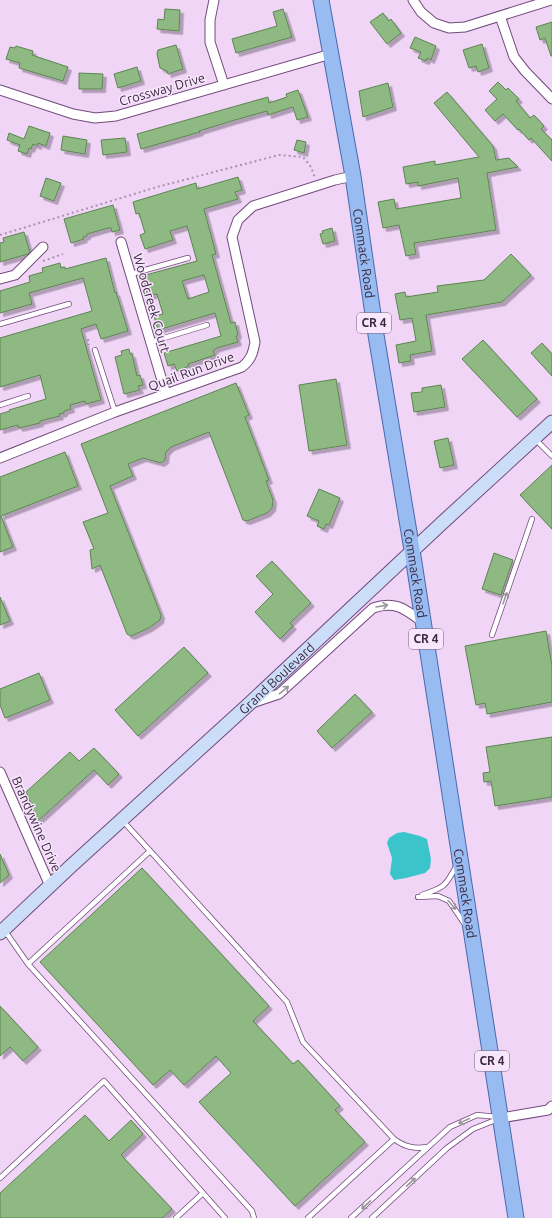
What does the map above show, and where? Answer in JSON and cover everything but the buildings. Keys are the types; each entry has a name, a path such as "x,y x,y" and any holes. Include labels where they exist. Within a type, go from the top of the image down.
{"main road":[{"name":"Commack Road","path":"321,0 353,176 376,335 424,623 516,1218"}],"street":[{"path":"214,0 210,20 210,42 224,85"},
{"path":"413,0 421,12 434,22 449,28 465,27 551,0"},
{"path":"500,16 514,57 552,100"},
{"name":"Crossway Drive","path":"0,90 73,114 95,118 116,116 331,54"},
{"name":"Quail Run Drive","path":"0,458 115,412 242,367 251,359 255,342 232,237 238,220 253,206 318,185 353,176"},
{"name":"Woodcreek Court","path":"121,242 166,394"},
{"path":"0,279 15,275 43,247"},
{"name":"Grand Boulevard","path":"2,932 50,886 249,704 412,550 552,422"},
{"path":"249,704 280,694 373,608 395,605 401,607 424,623"},
{"name":"Brandywine Drive","path":"0,772 50,886"},
{"path":"501,1118 548,1110 552,1106"}],"lane":[{"path":"131,274 188,258"},
{"path":"0,324 69,304"},
{"path":"150,342 206,325"},
{"path":"95,350 115,412"},
{"path":"0,405 28,396"},
{"path":"534,438 552,456"},
{"path":"492,635 532,520"},
{"path":"122,820 287,1002 303,1042 394,1139 408,1147 427,1147"},
{"path":"28,964 150,851"},
{"path":"460,858 448,882 442,888 418,897 438,896 449,901 472,935"},
{"path":"2,932 28,964 252,1212 254,1218"},
{"path":"0,1178 104,1081 225,1218"},
{"path":"351,1218 450,1127 477,1115 501,1118"},
{"path":"372,1218 447,1148 473,1128 501,1118"},
{"path":"308,1218 394,1139"},
{"path":"176,1218 202,1193"}],"path":[{"path":"0,235 157,187 279,155 303,157 311,167 318,185"},
{"path":"38,262 64,254"}],"shaded area":[{"path":"404,832 427,839 431,859 430,868 425,873 394,880 390,874 392,858 387,843 389,838 397,833"}]}
